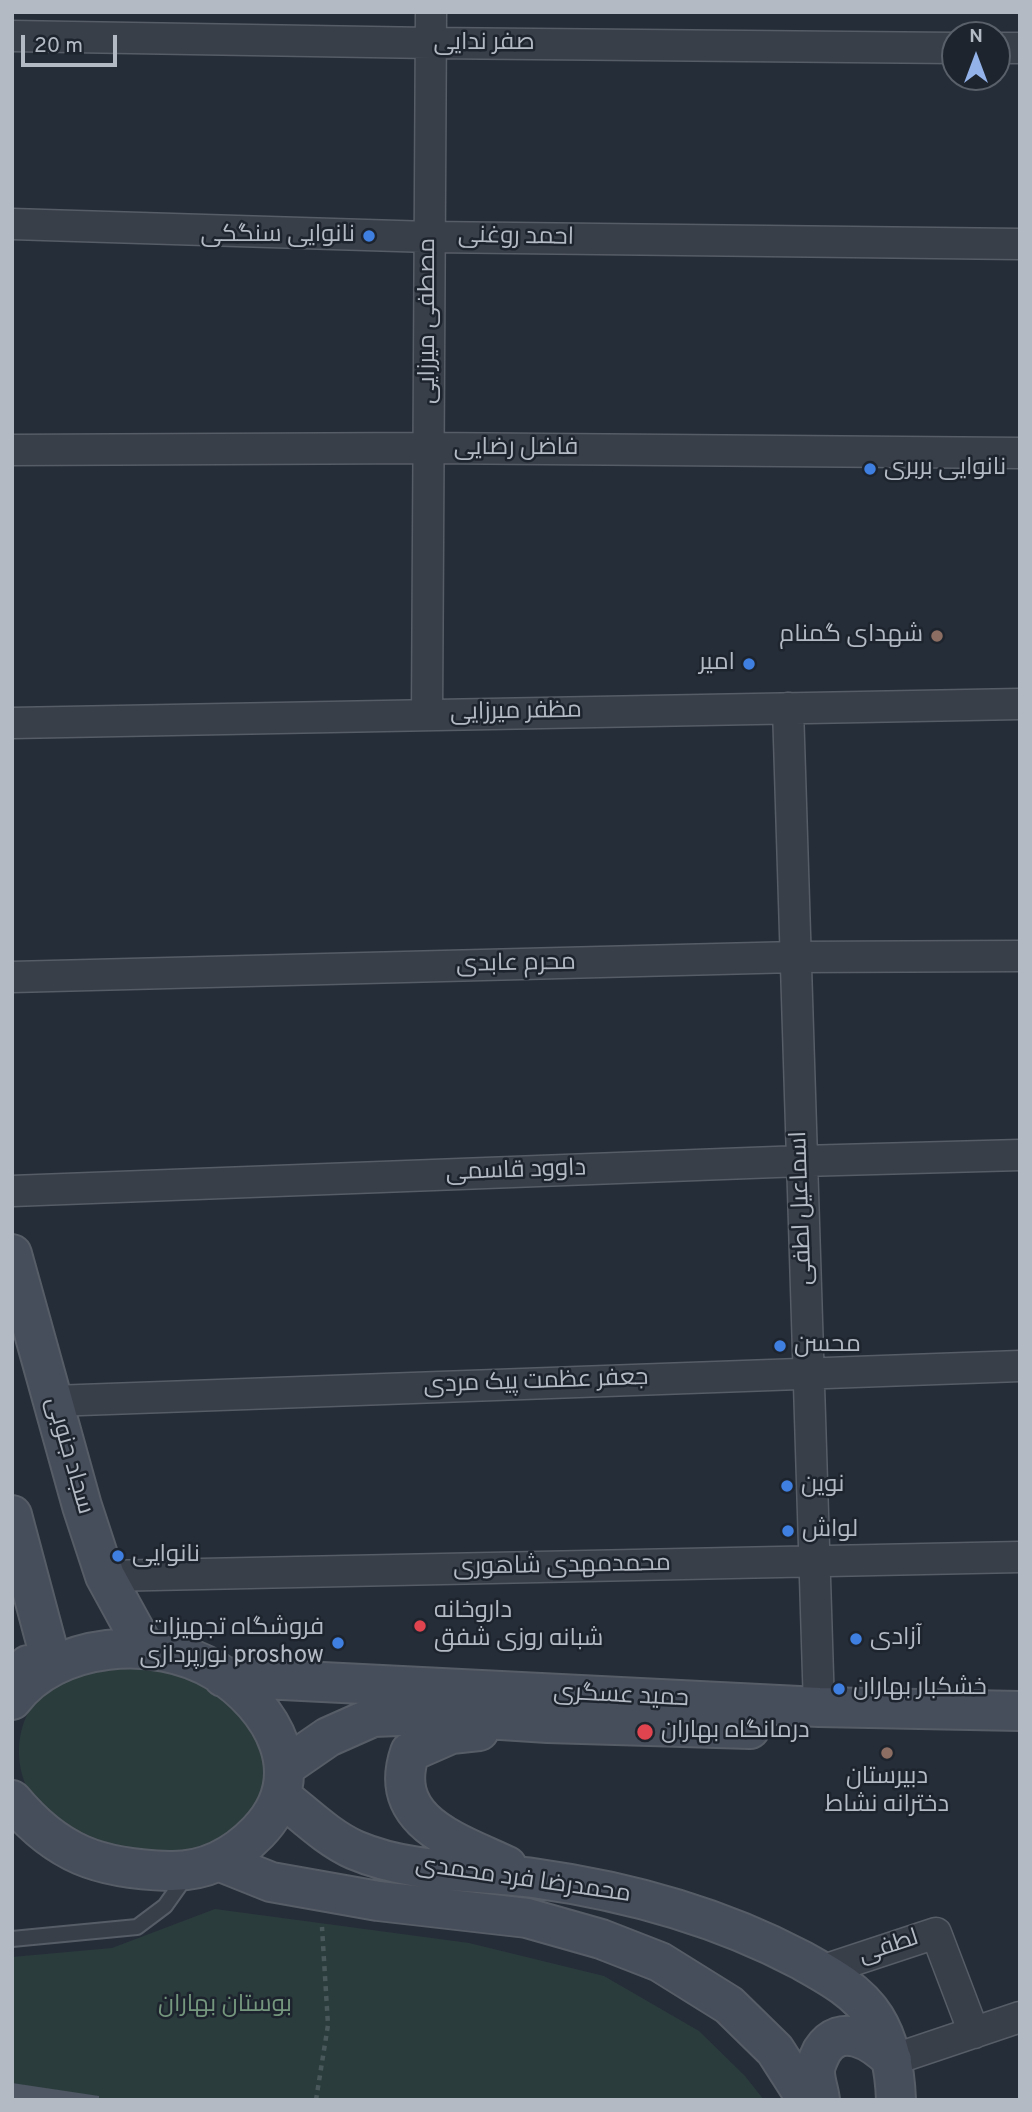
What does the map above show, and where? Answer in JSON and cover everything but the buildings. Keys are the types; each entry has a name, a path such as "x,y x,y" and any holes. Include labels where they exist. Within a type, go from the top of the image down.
{"main road":[{"name":"سجاد جنوبی","path":"12,1254 52,1401 105,1576 145,1649"},
{"path":"12,1515 52,1665"},
{"path":"12,1665 52,1665 94,1652 145,1649 173,1655 215,1670 248,1696 278,1739 284,1781 269,1821 248,1842 205,1867"},
{"path":"12,1700 24,1685 52,1665"},
{"name":"حمید عسگری","path":"223,1677 819,1707 1020,1711"},
{"name":"حمید عسگری","path":"284,1781 328,1737 373,1717 424,1715 548,1723 1020,1737"},
{"path":"531,1878 439,1833 416,1813 405,1790 405,1768 410,1752 451,1734 548,1723"},
{"name":"محمدرضا فرد محمدی","path":"284,1781 321,1829 354,1849 397,1863 531,1878 655,1901 703,1916 764,1941 821,1971 851,1991 875,2019 892,2060 895,2100"},
{"name":"محمدرضا فرد محمدی","path":"12,1800 36,1828 76,1854 132,1870 205,1867 320,1891 527,1918 601,1939 660,1962 729,2005 775,2050 807,2100"},
{"path":"820,2100 815,2073 818,2058 828,2042 843,2035 860,2037 875,2044 892,2060"}],"street":[{"name":"مصطفی میرزایی","path":"427,715 431,12"},
{"name":"صفر ندایی","path":"12,36 430,44 941,48"},
{"name":"احمد روغنی","path":"12,224 430,237 1020,244"},
{"name":"فاضل رضایی","path":"12,450 428,448 1020,453"},
{"name":"مظفر میرزایی","path":"12,723 1020,704"},
{"name":"اسماعیل لطفی","path":"788,708 819,1707"},
{"name":"محرم عابدی","path":"12,977 796,957 1020,956"},
{"name":"داوود قاسمی","path":"12,1191 1020,1155"},
{"name":"جعفر عظمت پیک مردی","path":"52,1401 1020,1366"},
{"name":"محمدمهدی شاهوری","path":"105,1576 1020,1557"},
{"name":"لطفی","path":"821,1971 936,1933 974,2033"},
{"path":"892,2060 1020,2017"}],"lane":[{"path":"12,1939 137,1927 165,1906 205,1867"}],"path":[{"path":"316,2100 328,2025 320,1891"}],"green space":[{"path":"134,1665 176,1671 209,1687 233,1705 252,1726 264,1748 268,1772 263,1796 247,1820 219,1841 179,1852 155,1852 106,1844 63,1826 34,1800 25,1784 19,1748 28,1713 38,1698 52,1685 70,1675"},
{"name":"بوستان بهاران","path":"215,1909 469,1943 604,1976 699,2031 745,2076 764,2100 12,2100 12,1957 112,1948"}],"place":[{"name":"نانوایی سنگکی","path":"369,236"},
{"name":"نانوایی بربری","path":"870,469"},
{"name":"شهدای گمنام","path":"937,636"},
{"name":"امیر","path":"749,664"},
{"name":"محسن","path":"780,1346"},
{"name":"نوین","path":"787,1486"},
{"name":"لواش","path":"788,1531"},
{"name":"نانوایی","path":"118,1556"},
{"name":"داروخانه شبانه روزی شفق","path":"420,1626"},
{"name":"آزادی","path":"856,1639"},
{"name":"فروشگاه تجهیزات نورپردازی proshow","path":"338,1643"},
{"name":"خشکبار بهاران","path":"839,1689"},
{"name":"درمانگاه بهاران","path":"645,1732"},
{"name":"دبیرستان دخترانه نشاط","path":"887,1753"}]}
